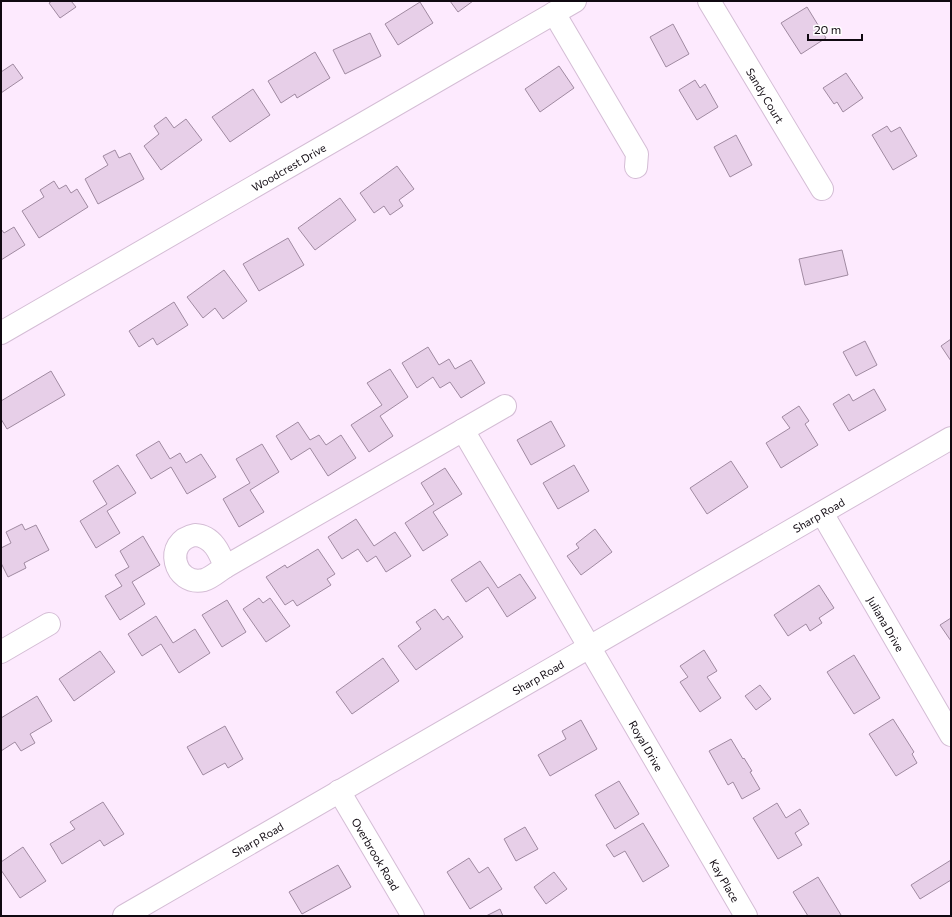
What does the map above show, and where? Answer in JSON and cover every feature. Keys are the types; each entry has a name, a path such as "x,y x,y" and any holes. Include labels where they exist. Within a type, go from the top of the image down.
{"street":[{"name":"Woodcrest Drive","path":"1,333 575,1"},
{"name":"Sandy Court","path":"709,1 822,189"},
{"path":"554,13 637,154 636,167"},
{"path":"226,567 505,406"},
{"name":"Royal Drive","path":"463,430 704,844"},
{"name":"Sharp Road","path":"124,916 951,438"},
{"name":"Juliana Drive","path":"822,512 951,735"},
{"path":"1,652 49,624"},
{"name":"Overbrook Road","path":"339,791 412,916"},
{"name":"Kay Place","path":"704,844 746,916"}],"building":[{"path":"52,1 71,1 76,7 60,18 49,3"},
{"path":"450,1 473,1 458,12"},
{"path":"420,2 433,23 398,45 385,24"},
{"path":"807,7 826,38 801,54 781,23"},
{"path":"673,24 689,54 666,67 650,37"},
{"path":"370,33 381,56 345,74 333,50"},
{"path":"315,52 330,78 297,98 295,94 281,103 268,81"},
{"path":"13,64 23,78 1,93 1,72"},
{"path":"559,66 574,88 540,112 525,89"},
{"path":"846,73 863,98 843,112 837,102 834,104 823,88"},
{"path":"695,80 700,88 705,84 718,107 697,120 679,90"},
{"path":"253,89 270,115 230,142 212,117"},
{"path":"166,117 174,128 186,119 202,140 161,170 144,146 159,134 154,126"},
{"path":"887,126 891,132 900,127 917,156 893,170 872,135"},
{"path":"736,135 752,165 730,177 714,147"},
{"path":"115,150 119,158 130,153 144,179 98,204 85,179 108,165 103,156"},
{"path":"397,166 414,189 399,200 403,206 390,215 384,206 374,213 360,193"},
{"path":"54,181 59,189 66,185 71,193 77,189 88,207 39,238 22,211 44,197 40,190"},
{"path":"340,198 356,220 315,250 298,228"},
{"path":"14,227 25,245 1,260 1,229 4,233"},
{"path":"288,238 304,265 259,291 243,264"},
{"path":"842,250 848,275 805,285 799,259"},
{"path":"224,270 247,301 223,319 215,308 203,318 187,297"},
{"path":"174,302 188,325 157,345 153,338 139,347 129,331"},
{"path":"951,339 951,361 941,346"},
{"path":"865,341 877,365 856,376 843,352"},
{"path":"428,347 439,365 449,359 455,369 471,360 485,383 461,398 450,382 440,388 433,377 417,388 402,363"},
{"path":"390,369 408,397 380,416 393,436 369,452 351,425 382,405 367,383"},
{"path":"51,371 65,395 7,429 1,419 1,401"},
{"path":"874,389 886,410 849,431 833,404 849,394 853,401"},
{"path":"799,406 809,421 805,424 818,445 781,468 766,443 790,428 782,417"},
{"path":"551,421 565,446 531,465 517,440"},
{"path":"298,422 310,440 319,435 326,445 341,435 356,458 328,476 310,448 291,460 276,436"},
{"path":"159,441 170,459 180,453 186,463 201,454 216,477 187,494 171,467 151,479 136,455"},
{"path":"262,444 279,472 250,490 264,512 239,527 223,499 250,483 236,459"},
{"path":"731,461 748,487 707,514 690,488"},
{"path":"118,465 136,493 107,511 120,533 96,548 80,521 107,504 93,481"},
{"path":"574,465 589,491 558,509 543,483"},
{"path":"445,468 462,494 433,512 448,535 423,551 405,523 434,504 421,483"},
{"path":"356,519 374,546 395,532 411,556 386,572 376,556 367,562 358,549 342,559 328,537"},
{"path":"22,524 25,530 36,525 49,550 24,563 26,568 8,577 1,563 1,548 11,543 6,532"},
{"path":"595,529 612,552 581,575 567,556 579,548 576,544"},
{"path":"143,536 160,565 132,582 145,604 120,620 105,596 122,586 115,575 129,567 120,551"},
{"path":"318,549 335,574 327,579 331,585 297,606 293,600 285,605 266,577 285,565 287,568"},
{"path":"480,561 498,588 520,574 536,598 507,617 488,587 466,602 451,580"},
{"path":"819,585 834,608 819,618 822,623 810,631 806,624 788,636 774,615"},
{"path":"259,598 263,603 270,598 290,626 266,642 243,609"},
{"path":"227,600 246,632 222,647 202,615"},
{"path":"435,609 443,620 448,616 463,637 416,670 398,646 421,629 416,622"},
{"path":"156,616 173,643 195,629 210,653 179,673 161,644 142,656 128,634"},
{"path":"951,618 951,641 940,625"},
{"path":"704,650 717,671 707,677 721,698 700,712 680,682 688,677 680,666"},
{"path":"100,651 115,672 74,701 59,679"},
{"path":"854,655 880,698 854,714 827,672"},
{"path":"383,658 399,681 352,714 336,692"},
{"path":"760,685 771,699 756,710 745,696"},
{"path":"37,696 52,721 30,734 35,743 21,751 15,742 1,751 1,718"},
{"path":"893,719 914,752 912,754 917,763 896,776 869,734"},
{"path":"581,720 597,749 550,776 538,755 566,739 562,731"},
{"path":"225,726 243,759 228,768 225,763 203,775 187,747"},
{"path":"731,739 752,771 750,772 760,789 742,799 733,782 728,785 709,751"},
{"path":"619,781 639,814 615,829 595,795"},
{"path":"103,802 124,834 104,846 100,840 62,864 50,844 75,829 70,822"},
{"path":"777,803 786,818 800,809 809,824 795,833 802,845 778,859 753,818"},
{"path":"643,823 669,866 643,882 625,851 614,857 606,845"},
{"path":"525,827 538,849 516,861 504,839"},
{"path":"23,847 46,881 20,898 1,870 1,862"},
{"path":"469,858 479,873 488,867 502,889 470,909 447,872"},
{"path":"951,860 951,880 920,899 911,885"},
{"path":"338,865 351,887 302,914 289,892"},
{"path":"554,872 567,889 546,904 534,887"},
{"path":"818,877 841,915 808,916 793,892"},
{"path":"500,909 503,916 486,916"}]}
